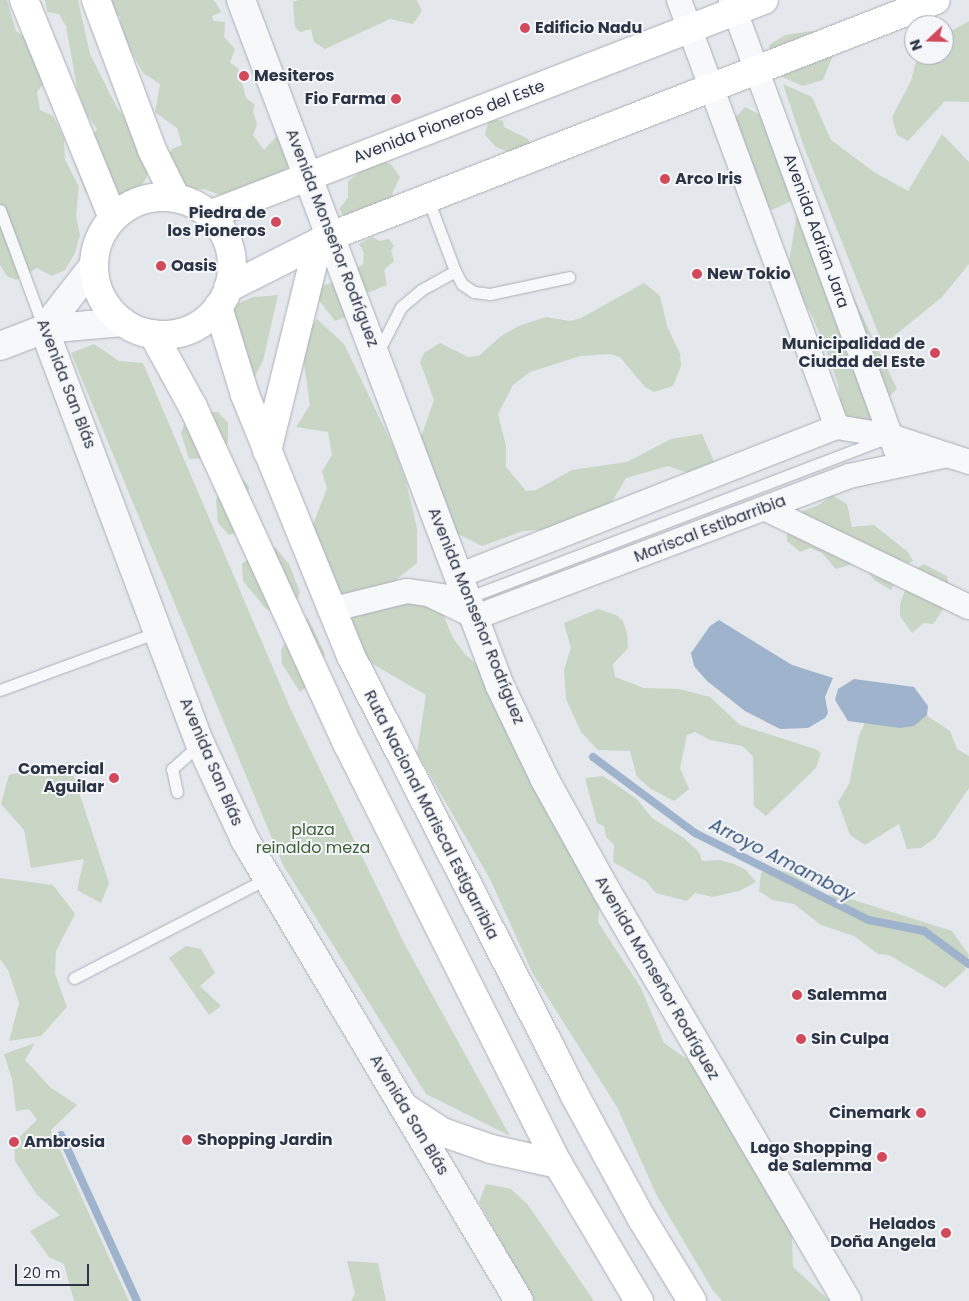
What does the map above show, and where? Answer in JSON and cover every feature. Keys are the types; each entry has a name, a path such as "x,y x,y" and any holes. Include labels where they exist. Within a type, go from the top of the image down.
{"main road":[{"path":"24,0 113,218"},
{"path":"96,0 152,150 176,198"},
{"path":"733,5 764,0"},
{"path":"223,298 232,268 229,248 222,230 209,215 176,198 153,197 131,204 113,218 103,232 94,265 97,287 107,306 123,322 153,334 171,335 189,330 205,320 223,298 325,240 936,0"},
{"name":"Avenida Pioneros del Este","path":"209,215 689,28 733,5"},
{"path":"267,451 325,240"},
{"name":"Ruta Nacional Mariscal Estigarribia","path":"223,298 245,395 330,610 455,866 565,1076 642,1219 692,1301"},
{"path":"153,334 193,407 348,745 558,1164 639,1301"},
{"path":"407,1109 442,1132 490,1149 558,1164"}],"street":[{"name":"Avenida Monseñor Rodríguez","path":"241,0 309,177 325,240 376,357 500,686 545,780 607,892 847,1301"},
{"path":"330,610 407,591 467,597 837,427 679,0"},
{"name":"Avenida Adrián Jara","path":"733,5 900,463"},
{"path":"44,329 94,265"},
{"path":"0,346 44,329 123,322"},
{"name":"Avenida San Blás","path":"44,329 160,631 200,743 245,840 266,879 407,1109 520,1301"},
{"name":"Mariscal Estibarribia","path":"837,427 890,436 958,458"},
{"name":"Mariscal Estibarribia","path":"467,597 766,509 849,476 900,463 958,458"},
{"path":"766,509 969,607"}],"lane":[{"path":"428,199 455,271 462,284 474,292 490,294 569,277"},
{"name":"Avenida San Blás","path":"0,210 44,329"},
{"path":"376,357 384,335 401,307 421,290 455,271"},
{"name":"Mariscal Estibarribia","path":"467,597 890,436"},
{"path":"0,690 160,631"},
{"path":"177,792 172,768 200,743"},
{"path":"74,978 213,900 266,879"}],"green space":[{"path":"0,0 7,0 16,31 26,38 44,83 37,92 40,110 53,116 64,138 65,160 79,187 76,216 80,235 75,253 65,270 52,276 37,268 16,280 7,276 0,265"},
{"path":"45,0 78,0 90,54 117,108 129,122 150,163 146,179 134,194 121,200 86,193 74,161 97,129 85,112 77,88 66,26 59,14 47,12"},
{"path":"105,0 213,0 216,3 221,12 212,16 214,21 225,22 224,37 235,49 230,63 238,68 246,98 255,105 253,111 257,125 253,135 264,150 276,137 287,139 292,160 281,176 223,196 204,189 186,190 165,161 172,149 182,145 177,128 155,112 160,84 143,73 121,32 120,16 107,14"},
{"path":"299,0 417,0 422,11 413,24 390,19 325,49 314,42 311,29 300,32 295,27 293,2"},
{"path":"969,21 969,102 945,101 908,141 897,135 892,117 911,81 915,65 954,65 954,29"},
{"path":"812,31 832,35 833,55 823,80 803,86 775,74 769,45 785,35"},
{"path":"783,84 812,97 831,140 874,172 908,191 942,134 969,162 969,264 942,297 883,345 804,147"},
{"path":"745,107 791,131 842,273 897,389 876,409 870,426 842,416 838,384 824,344 812,316 787,274 798,207 793,200 772,210 760,204 734,130 736,117"},
{"path":"489,118 503,121 504,127 528,139 532,146 509,152 496,147 485,135"},
{"path":"377,159 391,164 400,177 392,194 396,201 347,220 339,209 348,198 348,181"},
{"path":"372,237 380,241 389,239 394,246 391,250 394,261 384,270 387,285 370,292 363,291 353,271 363,264 364,253 359,244"},
{"path":"334,282 350,315 335,321 318,299 319,287"},
{"path":"644,283 660,296 667,326 680,354 681,366 673,386 654,392 645,387 620,357 610,354 580,356 530,372 513,385 498,414 506,446 506,467 526,491 536,490 572,470 627,462 671,439 702,434 715,464 689,473 668,466 626,478 610,505 555,529 523,531 482,546 454,532 420,440 434,400 420,362 424,353 440,343 468,357 479,356 501,336 519,326 546,317 570,321 581,318"},
{"path":"278,295 263,361 249,387 227,308 253,297"},
{"path":"317,319 344,344 394,448 405,478 417,528 417,563 391,584 346,599 326,577 312,527 327,488 322,472 332,455 328,432 296,427 310,405 301,343"},
{"name":"plaza reinaldo meza","path":"94,344 119,361 143,363 291,710 405,945 510,1136 426,1094 283,865 71,353"},
{"path":"199,412 218,412 228,423 228,442 214,458 189,459 181,433 187,418"},
{"path":"241,478 249,486 245,529 229,535 218,523 216,500 224,485"},
{"path":"832,495 847,504 852,527 874,525 908,552 913,561 905,565 891,590 874,580 865,567 856,563 836,569 822,553 810,548 800,552 787,541 787,533 800,512 819,505"},
{"path":"275,547 289,564 300,592 289,619 265,608 243,581 242,564 263,549"},
{"path":"924,564 947,576 951,598 933,624 924,623 912,633 900,616 900,604 912,571"},
{"path":"401,586 442,612 453,638 465,654 495,681 600,902 598,922 641,988 664,1043 701,1069 807,1213 792,1238 793,1267 830,1301 722,1301 712,1289 657,1196 617,1107 533,974 490,879 417,753 426,695 359,656 347,630 354,611"},
{"path":"598,609 616,615 623,621 627,633 628,648 613,664 615,677 644,688 679,689 710,697 740,725 815,749 821,753 816,768 766,816 754,806 753,756 742,746 710,740 695,732 687,735 680,768 689,789 674,801 651,789 637,777 630,751 598,750 581,732 566,699 564,670 571,648 564,623"},
{"path":"308,618 325,654 316,679 300,692 282,664 281,650 297,624"},
{"path":"926,715 950,731 957,749 969,756 969,788 935,838 921,848 907,849 899,824 865,845 850,835 838,802 849,784 859,736 866,720"},
{"path":"69,762 109,883 101,903 77,890 84,859 31,868 24,830 1,804 9,775"},
{"path":"603,776 637,799 652,818 684,838 699,852 702,861 720,860 734,864 746,870 756,882 739,891 713,897 695,893 687,901 656,893 646,881 613,862 614,845 606,837 604,826 597,823 585,778"},
{"path":"772,868 792,874 826,895 838,895 952,931 969,955 965,970 945,988 889,955 878,954 854,936 821,925 794,904 773,900 759,891 761,873"},
{"path":"0,878 53,885 75,914 56,951 55,974 67,1007 41,1036 9,1041 19,1003 8,970 0,959"},
{"path":"186,946 201,949 215,973 200,986 221,1006 209,1015 169,958"},
{"path":"35,1043 25,1060 50,1087 77,1105 51,1130 129,1301 74,1301 64,1264 49,1257 30,1231 60,1215 37,1195 15,1161 14,1142 37,1120 29,1109 16,1111 12,1079 4,1054"},
{"path":"486,1184 511,1189 528,1205 594,1301 533,1301 479,1202"},
{"path":"347,1261 378,1263 386,1301 351,1301 355,1294"}],"water":[{"path":"719,620 792,665 833,678 825,697 828,713 825,718 808,728 780,729 745,711 707,681 694,666 691,653 710,626"},
{"path":"854,679 914,687 928,706 927,715 914,726 900,728 848,721 835,700 838,689"}],"waterway":[{"name":"Arroyo Amambay","path":"593,757 695,833 869,920 924,931 969,964"},
{"name":"Arroyo Amambay","path":"61,1135 137,1301"}],"place":[{"name":"Edificio Nadu","path":"525,28"},
{"name":"Mesiteros","path":"244,76"},
{"name":"Fio Farma","path":"396,99"},
{"name":"Arco Iris","path":"665,179"},
{"name":"Piedra de los Pioneros","path":"276,222"},
{"name":"Oasis","path":"161,266"},
{"name":"New Tokio","path":"697,274"},
{"name":"Municipalidad de Ciudad del Este","path":"935,353"},
{"name":"Comercial Aguilar","path":"114,778"},
{"name":"Salemma","path":"797,995"},
{"name":"Sin Culpa","path":"801,1039"},
{"name":"Cinemark","path":"921,1113"},
{"name":"Shopping Jardin","path":"187,1140"},
{"name":"Ambrosia","path":"14,1142"},
{"name":"Lago Shopping de Salemma","path":"882,1157"},
{"name":"Helados Doña Angela","path":"946,1233"}]}
